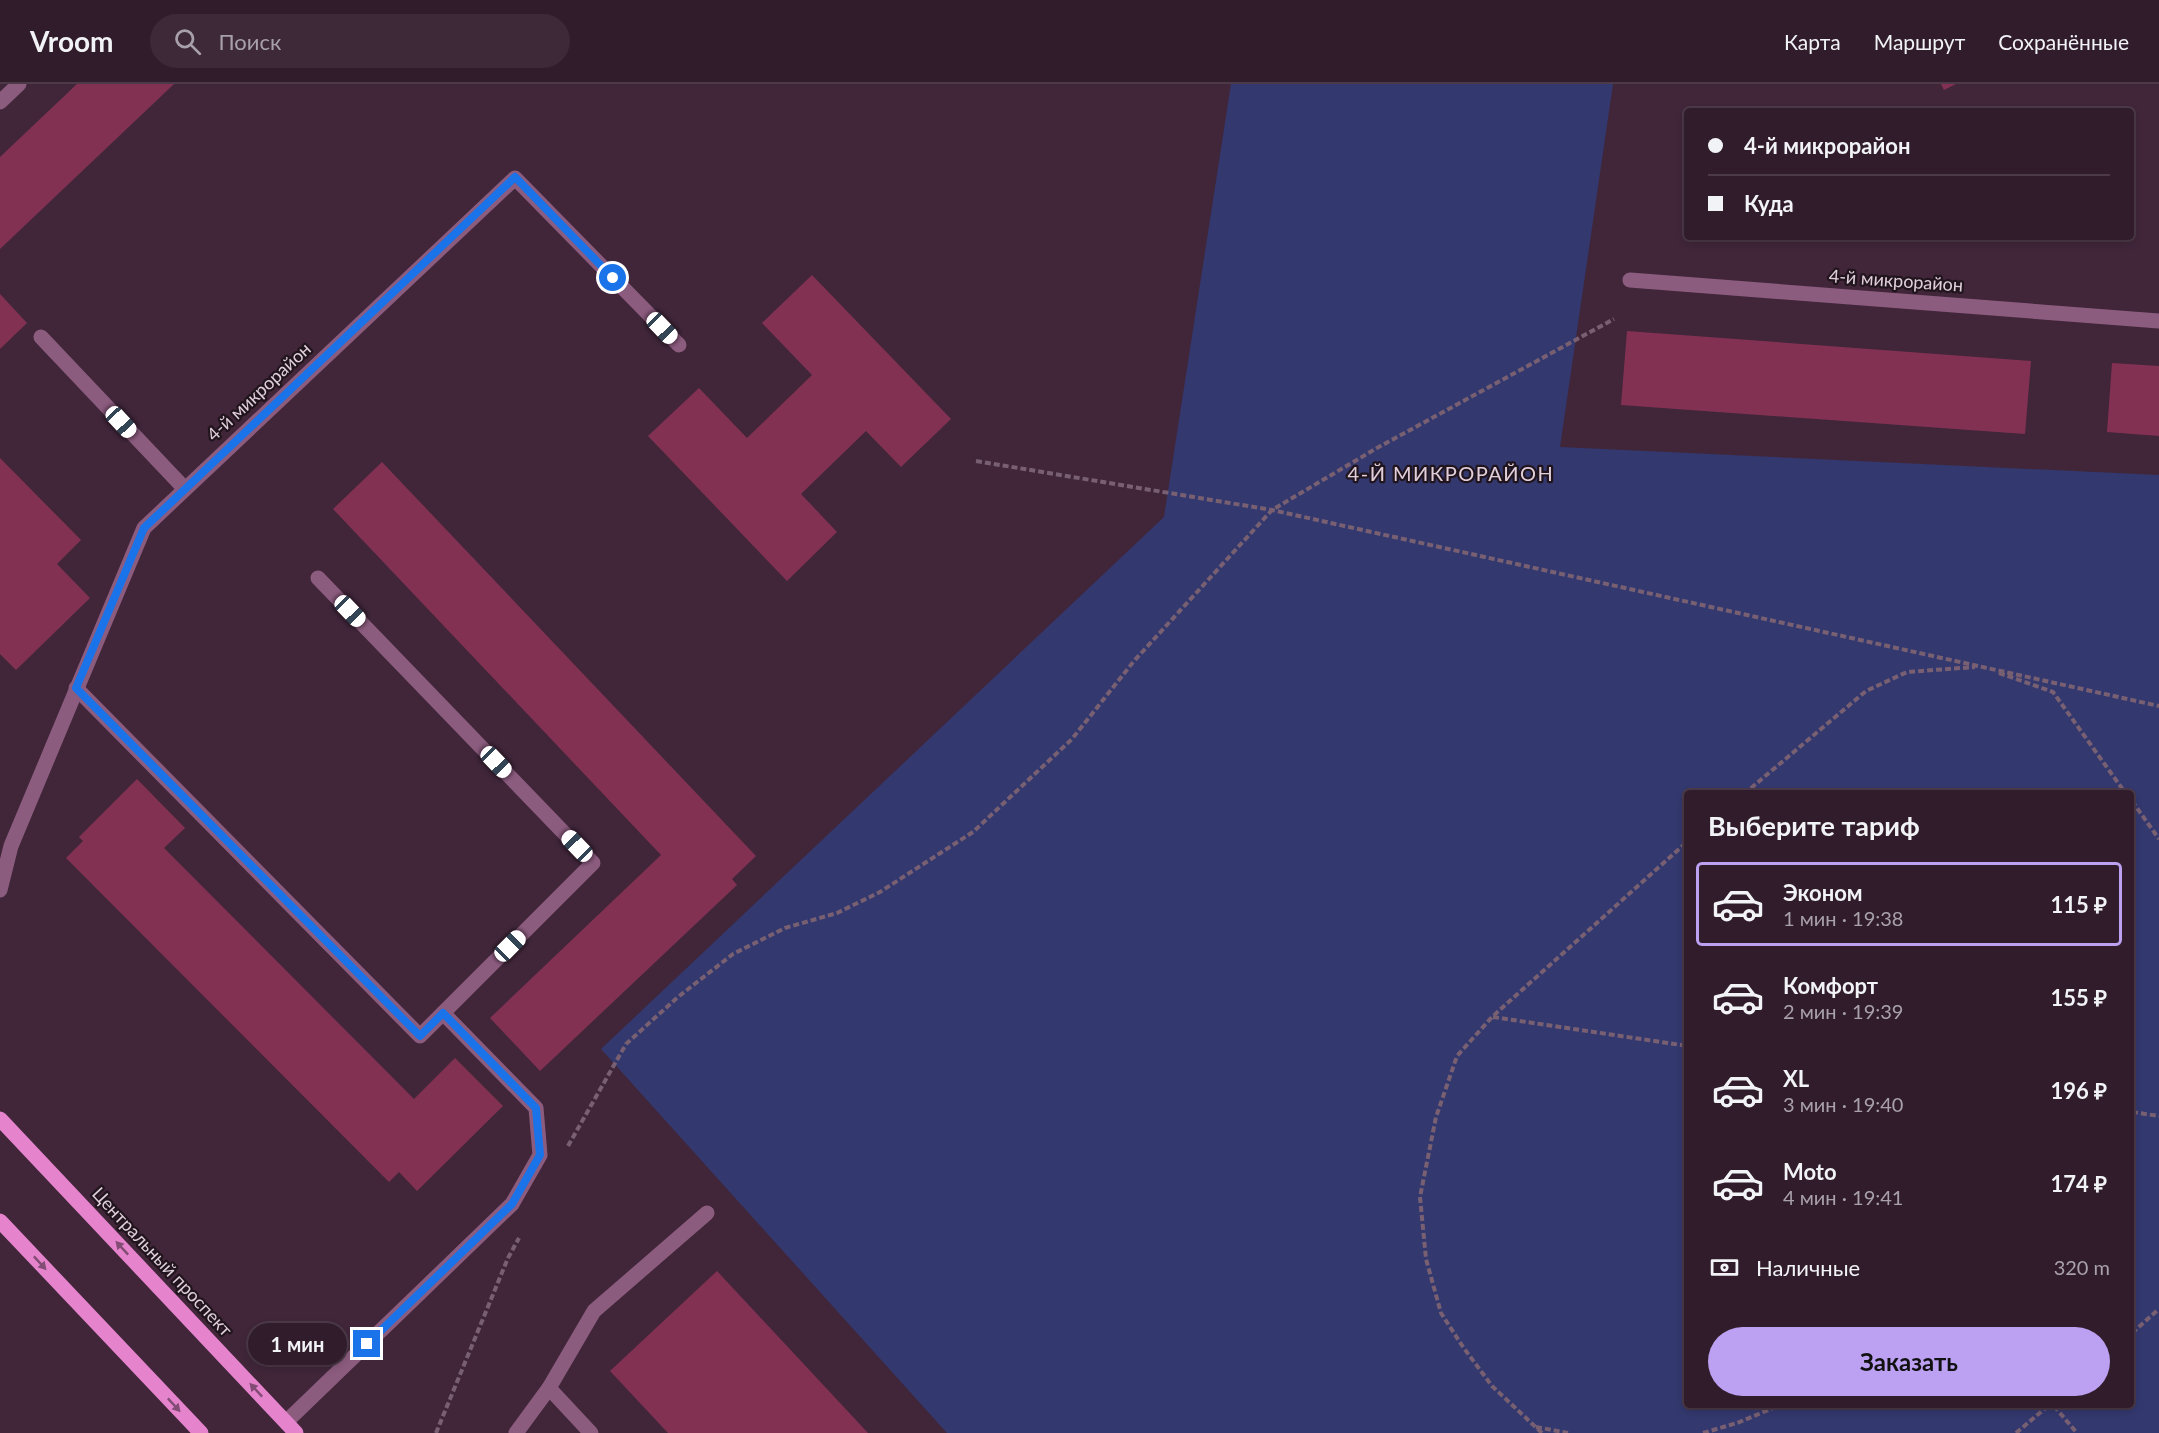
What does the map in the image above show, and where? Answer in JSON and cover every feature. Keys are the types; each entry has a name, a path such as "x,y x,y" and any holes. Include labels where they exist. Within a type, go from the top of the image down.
{"main road":[{"name":"Центральный проспект","path":"0,1119 291,1428"},
{"path":"0,1221 201,1433"}],"lane":[{"path":"0,102 19,84"},
{"name":"4-й микрорайон","path":"0,890 10,846 144,528 515,177 679,345"},
{"name":"4-й микрорайон","path":"1630,280 2159,321"},
{"path":"40,337 184,489"},
{"path":"76,688 420,1036 593,863 318,578"},
{"path":"291,1428 512,1204 540,1155 536,1108 443,1013"},
{"path":"516,1433 549,1388 594,1311 707,1213"},
{"path":"549,1388 591,1433"}],"path":[{"path":"564,1154 626,1044 634,1036 678,997 733,954 785,928 837,913 880,892 974,832 1072,740 1134,661 1272,510 1377,448 1614,319"},
{"path":"976,461 1272,510 2159,706"},
{"path":"1749,790 1866,692 1907,672 1981,667 2053,692 2124,790"},
{"path":"2134,804 2159,839"},
{"path":"1542,1433 1492,1386 1441,1313 1426,1259 1420,1197 1436,1118 1457,1056 1492,1017 1684,845"},
{"path":"1492,1017 1684,1045"},
{"path":"2134,1112 2159,1116"},
{"path":"436,1433 508,1258 519,1238"},
{"path":"2134,1331 2159,1309"},
{"path":"1703,1433 1737,1423 1773,1408"},
{"path":"2016,1433 2046,1408"},
{"path":"2056,1408 2077,1433"},
{"path":"1535,1427 1568,1433"}],"shaded area":[{"path":"1231,84 1613,84 1560,447 2159,475 2159,1433 947,1433 601,1049 1164,517"}],"building":[{"path":"77,84 174,84 0,249 0,157"},
{"path":"1941,84 1956,84 1944,90"},
{"path":"812,275 951,419 901,467 866,431 801,494 837,532 787,581 648,436 699,388 747,438 812,375 762,323"},
{"path":"0,294 27,323 0,349"},
{"path":"1627,331 2031,361 2025,434 1621,405"},
{"path":"2112,363 2159,366 2159,436 2107,432"},
{"path":"0,458 81,540 57,564 90,598 16,670 0,654"},
{"path":"382,462 756,856 732,879 737,885 540,1071 490,1018 661,855 333,509"},
{"path":"137,779 185,828 164,848 414,1099 455,1058 503,1106 417,1191 399,1172 389,1182 66,858 83,841 79,837"},
{"path":"717,1271 868,1433 668,1433 610,1371"}],"district":[{"name":"4-Й МИКРОРАЙОН","path":"1451,474"}],"route":[{"path":"367,1344 512,1204 540,1155 536,1108 443,1013 420,1036 76,688 144,528 515,177 613,278"}]}
